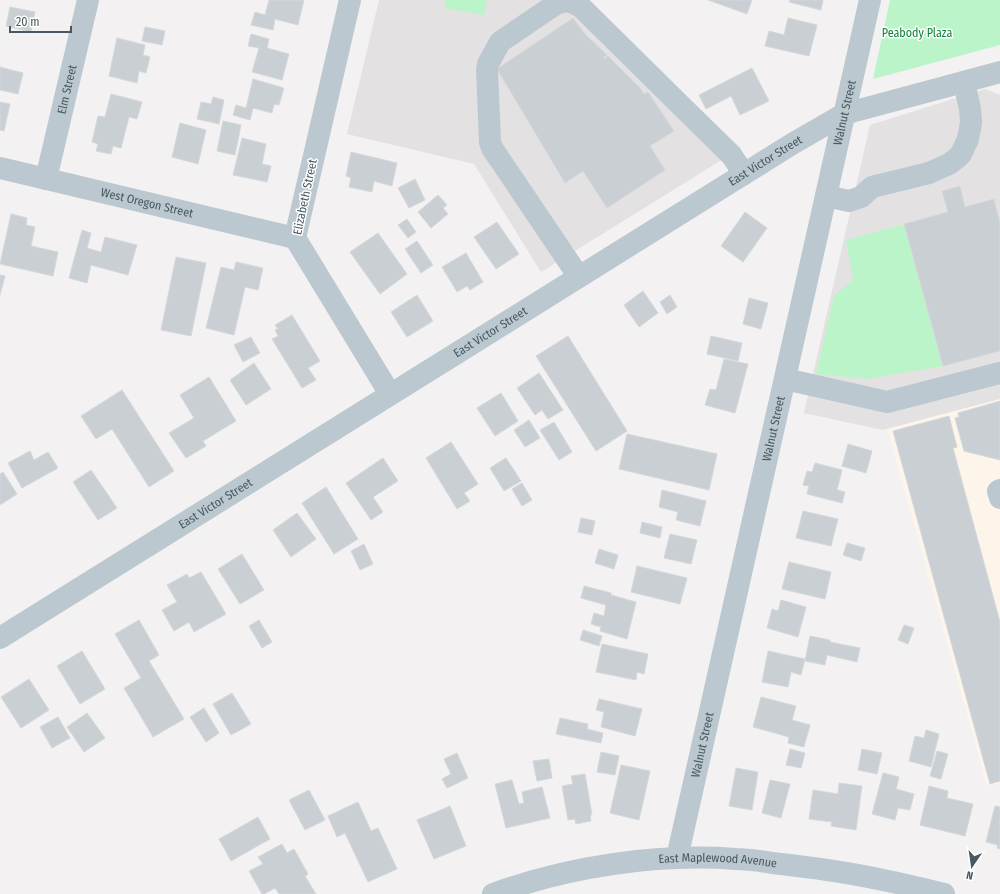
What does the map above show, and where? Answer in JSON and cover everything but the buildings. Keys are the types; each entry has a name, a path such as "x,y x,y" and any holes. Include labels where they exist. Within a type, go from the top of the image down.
{"street":[{"name":"Elm Street","path":"46,179 88,0"},
{"name":"Elizabeth Street","path":"350,0 295,238 390,394"},
{"name":"Walnut Street","path":"677,858 870,0"},
{"path":"579,277 492,148 490,142 488,64 500,42 556,4 565,1 573,2 581,6 732,156 744,174"},
{"name":"East Victor Street","path":"0,638 792,144 844,114 1000,72"},
{"path":"826,196 849,201 861,197 872,187 930,174 957,158 961,154 968,139 971,123 970,109 964,82"},
{"name":"West Oregon Street","path":"0,168 295,238"},
{"path":"785,379 887,402 1000,373"},
{"path":"1000,490 998,491 1000,498"},
{"name":"East Maplewood Avenue","path":"493,894 542,879 582,870 628,862 677,858 736,859 797,865 883,880 944,894"}],"shaded area":[{"path":"379,0 589,0 588,2 741,148 541,272 474,164 347,134"},
{"path":"985,89 1000,95 1000,399 883,430 804,413 870,125"},
{"path":"1000,399 1000,783 987,786 887,428"}],"green space":[{"path":"446,0 487,0 484,15 445,8"},
{"name":"Peabody Plaza","path":"890,0 1000,0 1000,45 873,79"},
{"path":"904,224 943,366 867,379 816,374 834,296 853,280 846,240"}]}
